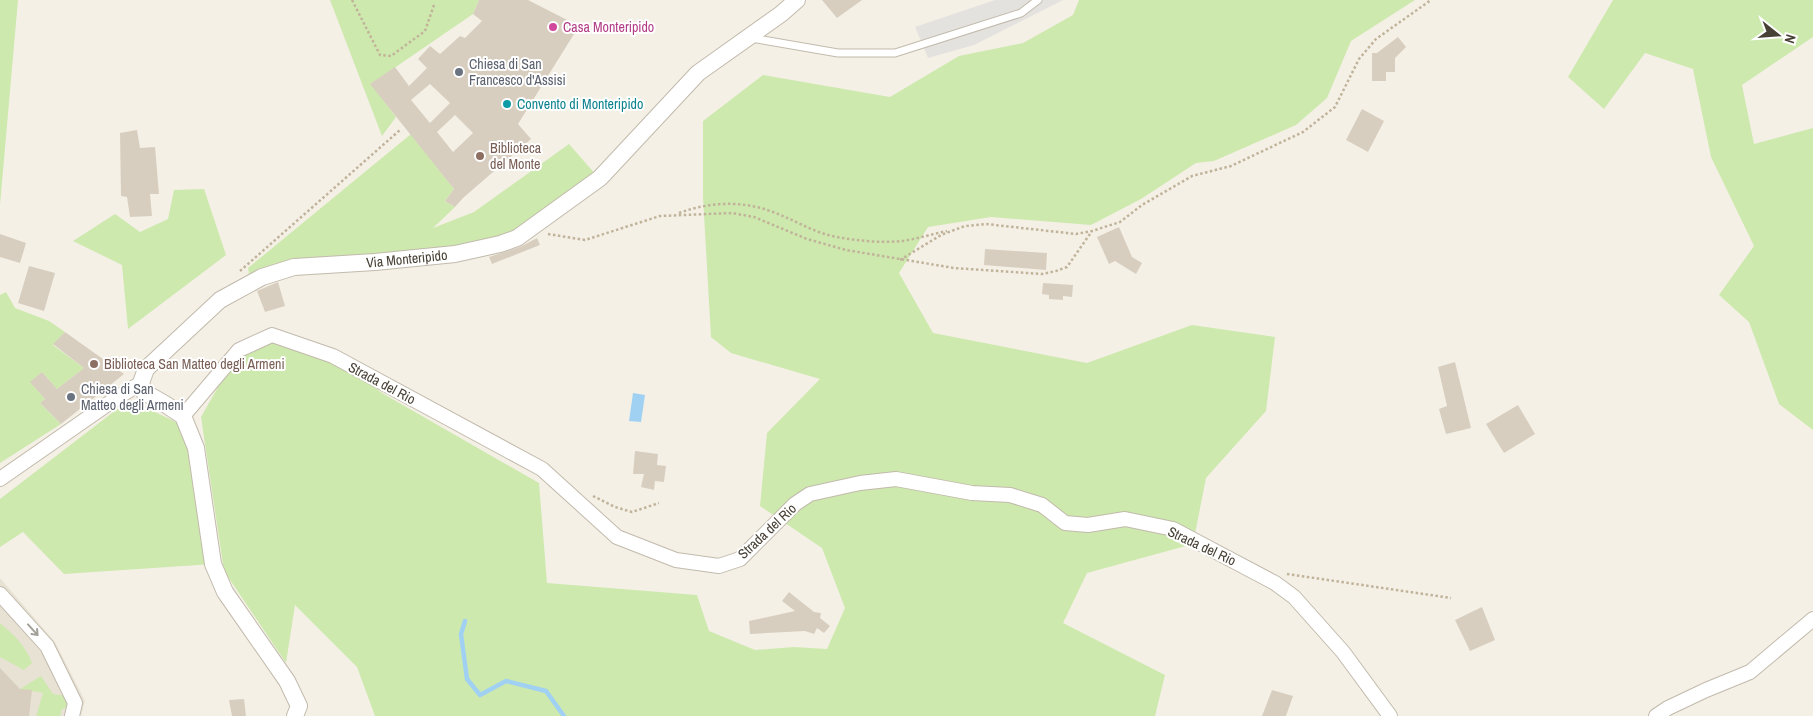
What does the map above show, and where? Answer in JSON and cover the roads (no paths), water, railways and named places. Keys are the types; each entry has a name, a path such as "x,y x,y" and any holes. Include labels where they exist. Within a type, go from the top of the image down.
{"street":[{"name":"Via Monteripido","path":"0,480 115,399 141,384 146,370 220,300 262,277 294,267 375,262 455,254 500,244 517,238 600,178 698,73 781,14 797,0"},
{"name":"Strada del Rio","path":"183,416 239,350 272,335 332,356 542,469 618,537 676,560 719,566 740,559 795,504 810,494 860,483 896,478 972,493 1010,494 1042,505 1065,523 1088,525 1124,519 1173,529 1276,583 1294,597 1343,652 1390,716"},
{"path":"141,384 144,392 183,416 196,448 213,564 225,592 287,681 299,706 295,716"},
{"path":"0,594 47,646 75,703 72,716"},
{"path":"1656,716 1668,708 1706,690 1750,672 1813,619"}],"lane":[{"path":"748,37 838,53 894,53 1021,13 1038,0"}],"water":[{"path":"633,393 645,395 641,422 629,421"}],"waterway":[{"path":"465,621 461,634 467,679 480,695 506,681 546,691 564,716"}],"place":[{"name":"Casa Monteripido","path":"553,27"},
{"name":"Chiesa di San Francesco d'Assisi","path":"459,72"},
{"name":"Convento di Monteripido","path":"507,104"},
{"name":"Biblioteca del Monte","path":"480,156"},
{"name":"Biblioteca San Matteo degli Armeni","path":"94,364"},
{"name":"Chiesa di San Matteo degli Armeni","path":"71,397"}]}
